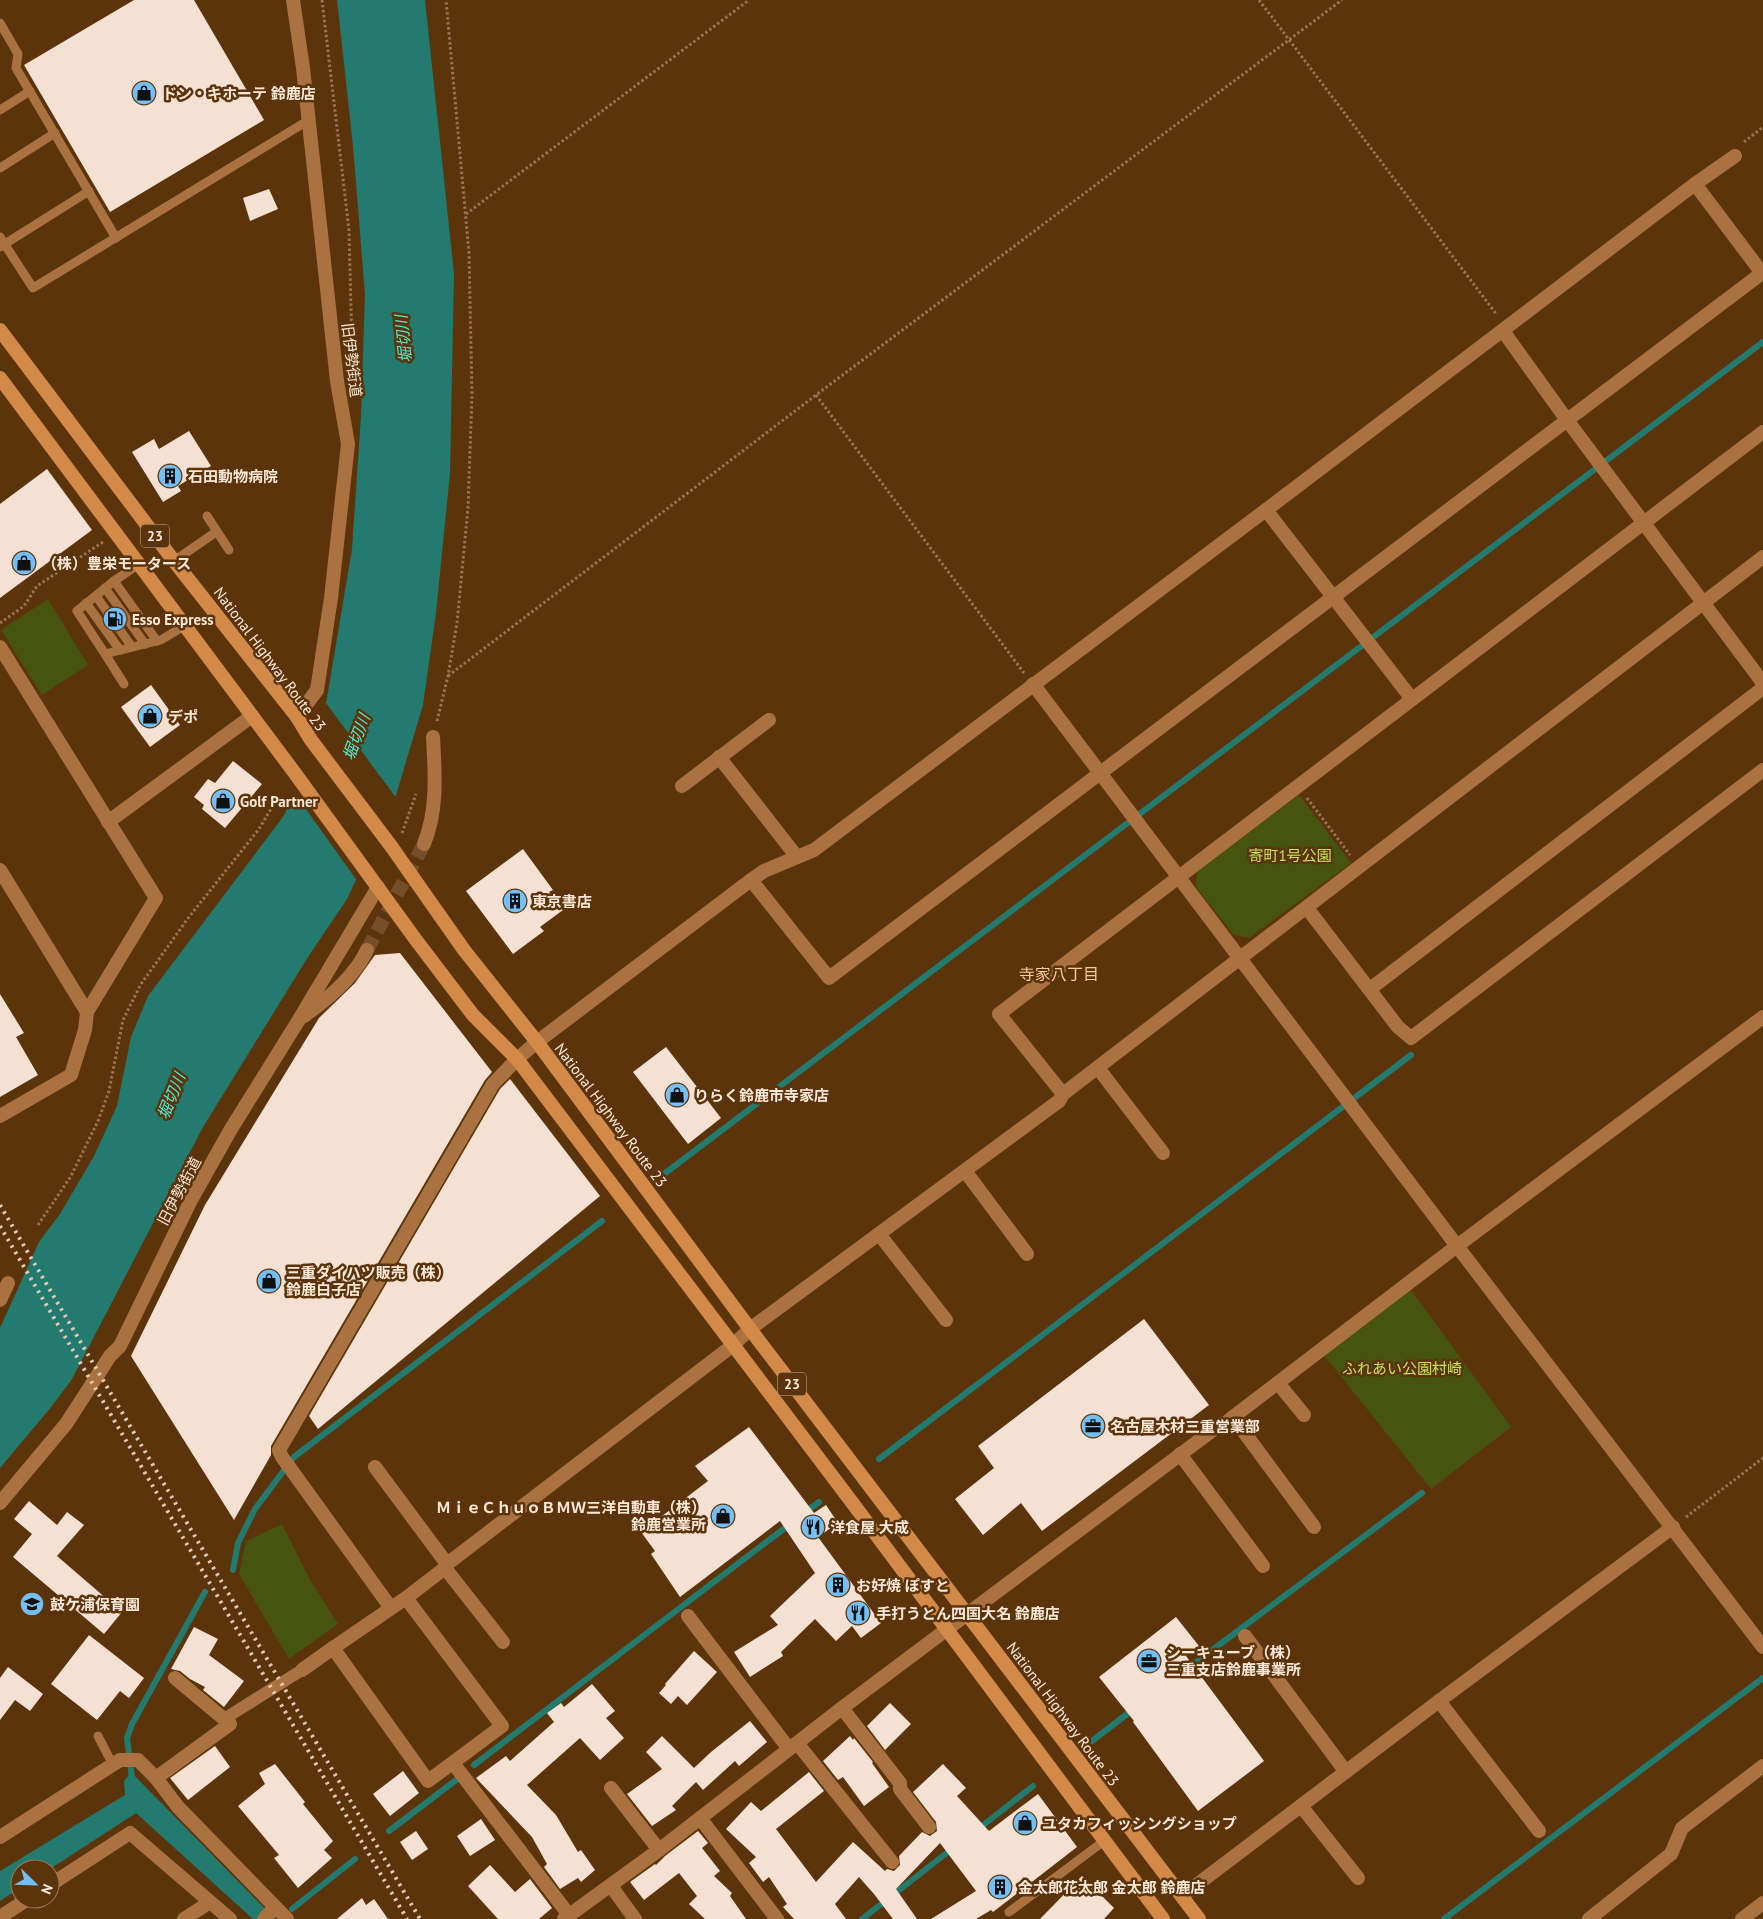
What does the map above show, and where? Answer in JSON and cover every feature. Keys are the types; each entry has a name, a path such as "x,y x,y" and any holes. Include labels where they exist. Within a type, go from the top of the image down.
{"highway":[{"name":"National Highway Route 23","path":"0,330 6,348 296,717 311,740 391,846 464,950 537,1042 750,1329 1200,1919"},
{"name":"23","path":"0,378 294,772 416,940 473,1015 517,1059 948,1630 1104,1840 1158,1917"}],"street":[{"name":"旧伊勢街道","path":"293,0 309,120 337,381 348,444 331,598 317,690 296,717"},
{"path":"391,1608 282,1457 279,1450 493,1084 517,1059 537,1042 751,880 764,871 814,850 1695,184 1735,156"},
{"path":"751,880 829,978 1332,596 1762,273 1695,184"},
{"path":"1505,329 1567,420 1763,683"},
{"path":"1063,1094 999,1014 1763,432"},
{"path":"1266,510 1412,699"},
{"path":"224,1719 302,1670 406,1598 732,1346 750,1329 1059,1101 1063,1094 1763,557"},
{"path":"0,647 156,898 86,1012"},
{"path":"1033,684 1355,1108 1457,1246 1763,1646"},
{"path":"1370,989 1763,688"},
{"path":"108,822 252,716"},
{"path":"682,786 769,720"},
{"path":"424,844 430,827 434,801 433,737"},
{"path":"719,757 797,857"},
{"path":"1307,908 1398,1027 1411,1038 1763,770"},
{"path":"0,870 86,1012 86,1030 71,1075 0,1116"},
{"name":"旧伊勢街道","path":"0,1503 66,1424 110,1356 120,1346 191,1200 300,1018 376,884"},
{"path":"300,1018 321,1004 345,980 362,959 366,950"},
{"path":"453,1763 566,1917 659,1850 842,1708 1180,1454 1221,1424 1226,1423 1457,1246 1763,1016"},
{"path":"1098,1068 1163,1153"},
{"path":"965,1171 1026,1254"},
{"path":"879,1234 946,1320"},
{"path":"0,1300 8,1283"},
{"path":"1278,1383 1304,1415"},
{"path":"1233,1417 1314,1527"},
{"path":"1180,1454 1264,1566"},
{"path":"375,1467 503,1642"},
{"path":"1182,1896 1673,1527"},
{"path":"333,1648 428,1781 502,1726 406,1598"},
{"path":"688,1616 793,1746 892,1862"},
{"path":"1244,1636 1346,1772"},
{"path":"156,1778 230,1724 175,1678"},
{"path":"1439,1701 1540,1830"},
{"path":"842,1708 900,1783 900,1789 929,1826"},
{"path":"0,1837 117,1762 138,1760 156,1778 178,1807 274,1908 287,1919"},
{"path":"1589,1919 1671,1854 1682,1828 1763,1766"},
{"path":"611,1788 659,1850"},
{"path":"1301,1806 1358,1878"},
{"path":"700,1818 777,1919"},
{"path":"60,1878 130,1833 230,1919"},
{"path":"611,1886 635,1919"},
{"path":"184,1919 210,1902"},
{"path":"264,1919 274,1908"},
{"path":"0,1917 12,1909"}],"lane":[{"path":"0,23 18,54 16,68 116,238"},
{"path":"0,110 30,91"},
{"path":"89,191 2,243 34,288 309,120"},
{"path":"0,168 54,133"},
{"path":"207,516 229,550"},
{"path":"174,561 216,532"},
{"path":"124,684 77,611 114,581 139,564"},
{"path":"114,581 157,641"},
{"path":"105,588 145,644"},
{"path":"96,596 132,647"},
{"path":"86,603 120,650"},
{"path":"105,654 161,640 184,626"},
{"path":"98,1736 117,1762"},
{"path":"1010,1912 1104,1840"}],"path":[{"path":"322,0 349,230 353,340"},
{"path":"446,0 469,253 472,394 470,461 462,574 457,623 448,676 816,395 1342,0"},
{"path":"466,214 750,0"},
{"path":"1259,0 1505,329"},
{"path":"1735,156 1736,148 1763,127"},
{"path":"816,395 1033,684"},
{"path":"0,624 24,606 37,586 116,533"},
{"path":"1297,786 1360,867"},
{"path":"38,1225 71,1176 98,1121 109,1091 123,1020 141,984 189,917 259,829 278,797"},
{"path":"1673,1527 1763,1458"}],"green space":[{"path":"48,599 88,665 42,695 1,630"},
{"name":"寄町1号公園","path":"1299,795 1351,863 1249,938 1234,935 1196,887 1197,871"},
{"name":"ふれあい公園村崎","path":"1411,1290 1511,1427 1431,1489 1323,1354"},
{"path":"282,1524 309,1578 338,1624 289,1659 239,1574 246,1541"}],"water":[{"name":"堀切川","path":"337,0 425,0 454,274 450,473 436,613 423,705 396,795 347,899 308,957 203,1127 72,1379 0,1468 0,1328 39,1242 60,1214 94,1156 117,1106 131,1037 148,996 283,817 309,765 327,698 352,549 361,416 365,294 353,146"},
{"path":"131,1772 275,1919 253,1919 136,1813 60,1862 60,1859 20,1859 125,1795 124,1781"},
{"path":"10,1865 10,1894 0,1901 0,1871"}],"pier":[{"path":"326,703 397,799 358,882 293,791 306,764 317,725"}],"building":[{"name":"ドン・キホーテ 鈴鹿店","path":"134,0 194,0 264,120 110,212 24,65"},
{"path":"269,189 278,209 250,221 243,198"},
{"name":"石田動物病院","path":"189,431 211,466 178,486 181,491 163,502 132,452 154,439 159,449"},
{"name":"（株）豊栄モータース","path":"47,469 92,530 0,598 0,504"},
{"name":"デポ","path":"151,685 180,725 150,747 121,707"},
{"name":"Golf Partner","path":"233,761 262,784 225,828 202,809 204,805 194,797 208,779 215,783"},
{"name":"東京書店","path":"523,849 553,890 549,892 563,910 540,927 544,931 513,954 466,891"},
{"name":"三重ダイハツ販売（株） 鈴鹿白子店","path":"400,953 492,1072 485,1080 271,1446 271,1455 234,1520 131,1356 205,1205 319,1018 355,983 375,955"},
{"path":"0,994 24,1033 16,1037 38,1075 0,1097"},
{"name":"りらく鈴鹿市寺家店","path":"666,1047 721,1118 688,1144 633,1072"},
{"path":"510,1079 600,1196 318,1429 309,1416 500,1089"},
{"name":"名古屋木材三重営業部","path":"1144,1319 1209,1405 1042,1531 1021,1503 983,1535 955,1499 994,1468 978,1446"},
{"path":"749,1427 814,1513 826,1505 838,1523 818,1537 881,1623 861,1638 852,1626 836,1641 815,1619 781,1652 783,1656 750,1677 734,1652 778,1625 770,1616 815,1573 780,1521 680,1597 651,1554 655,1551 641,1532 708,1481 695,1466"},
{"path":"29,1501 57,1525 67,1512 84,1525 57,1556 122,1612 104,1634 13,1557 32,1534 14,1519"},
{"path":"1176,1617 1199,1646 1186,1656 1264,1761 1198,1811 1134,1721 1099,1677"},
{"path":"194,1627 218,1639 209,1655 244,1681 224,1707 203,1690 205,1687 180,1671 171,1669"},
{"path":"89,1635 144,1678 129,1698 120,1691 97,1720 51,1684"},
{"path":"694,1651 717,1672 687,1705 678,1696 671,1704 659,1693"},
{"path":"8,1667 43,1694 30,1711 15,1700 0,1720 0,1678"},
{"path":"592,1684 615,1711 606,1718 624,1738 600,1760 580,1738 527,1785 556,1815 578,1852 581,1850 595,1870 581,1882 578,1878 560,1889 544,1867 547,1864 532,1837 476,1778 506,1756 510,1761 554,1722 547,1713 561,1703 564,1707"},
{"path":"890,1703 911,1724 885,1750 867,1726"},
{"path":"750,1721 767,1742 739,1766 735,1761 703,1790 696,1782 672,1806 676,1810 652,1826 627,1794 662,1769 646,1752 662,1736 694,1768"},
{"path":"850,1736 853,1740 854,1738 873,1762 889,1787 864,1806 843,1777 838,1780 823,1761"},
{"path":"215,1746 230,1767 188,1800 170,1778"},
{"path":"275,1764 305,1802 303,1804 333,1841 324,1850 332,1858 298,1888 274,1858 279,1855 238,1806 265,1784 259,1773"},
{"path":"943,1764 966,1788 957,1796 989,1831 1038,1794 1077,1847 993,1912 991,1910 976,1919 931,1919 976,1891 940,1843 896,1889 917,1919 893,1919 859,1877 835,1904 846,1919 794,1919 783,1907 787,1904 769,1877 763,1882 749,1863 756,1857 726,1829 751,1802 761,1811 809,1772 824,1791 776,1829 816,1882 853,1842 885,1871 887,1869 894,1871 900,1865 899,1856 922,1832 930,1836 937,1831 936,1822 913,1792"},
{"path":"403,1771 419,1793 390,1816 373,1794"},
{"path":"481,1819 495,1840 470,1856 457,1836"},
{"path":"416,1831 428,1849 412,1860 400,1842"},
{"path":"698,1831 708,1843 702,1848 720,1871 714,1876 732,1893 730,1896 746,1919 705,1919 689,1904 697,1896 679,1873 644,1900 630,1882 656,1865"},
{"path":"490,1865 515,1892 530,1879 552,1908 539,1919 498,1919 468,1886"},
{"path":"1082,1876 1114,1908 1104,1919 1040,1919"},
{"path":"362,1898 366,1905 374,1899 388,1919 337,1919"}],"waterway":[{"path":"664,1174 1763,342"},
{"path":"879,1459 1411,1055"},
{"path":"233,1570 238,1543 255,1509 294,1457 602,1221"},
{"path":"1187,1669 1422,1493"},
{"path":"804,1513 819,1502"},
{"path":"474,1765 790,1524"},
{"path":"132,1778 127,1738 132,1724 205,1592"},
{"path":"1444,1919 1763,1678"},
{"path":"1092,1741 1135,1708"},
{"path":"389,1831 460,1777"},
{"path":"977,1830 1033,1786"},
{"path":"862,1919 953,1848"},
{"path":"292,1909 355,1859"}],"tunnel":[{"path":"367,950 424,844"}],"railway":[{"path":"0,1205 420,1919"},
{"path":"0,1226 407,1919"}],"place":[{"name":"ドン・キホーテ 鈴鹿店","path":"144,93"},
{"name":"石田動物病院","path":"170,476"},
{"name":"（株）豊栄モータース","path":"24,563"},
{"name":"Esso Express","path":"115,619"},
{"name":"デポ","path":"150,716"},
{"name":"Golf Partner","path":"223,801"},
{"name":"東京書店","path":"515,901"},
{"name":"りらく鈴鹿市寺家店","path":"677,1095"},
{"name":"三重ダイハツ販売（株） 鈴鹿白子店","path":"269,1281"},
{"name":"名古屋木材三重営業部","path":"1093,1426"},
{"name":"ＭｉｅＣｈｕｏＢＭＷ三洋自動車（株） 鈴鹿営業所","path":"723,1516"},
{"name":"洋食屋 大成","path":"813,1527"},
{"name":"お好焼 ぽすと","path":"838,1585"},
{"name":"鼓ケ浦保育園","path":"32,1604"},
{"name":"手打うとん四国大名 鈴鹿店","path":"858,1613"},
{"name":"シーキューブ（株） 三重支店鈴鹿事業所","path":"1149,1661"},
{"name":"ユタカフィッシングショップ","path":"1025,1823"},
{"name":"金太郎花太郎 金太郎 鈴鹿店","path":"1000,1887"}],"district":[{"name":"寺家八丁目","path":"1059,974"}]}
